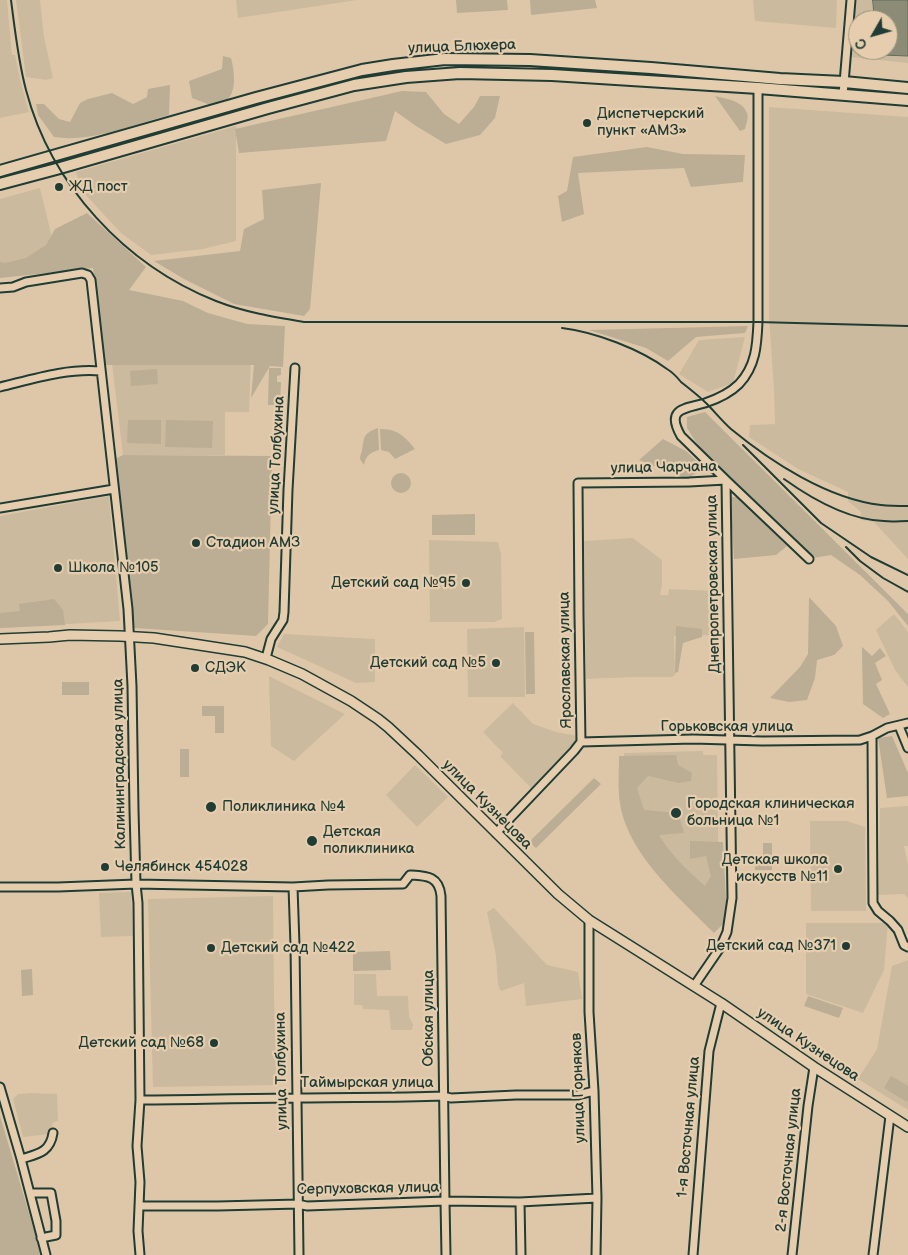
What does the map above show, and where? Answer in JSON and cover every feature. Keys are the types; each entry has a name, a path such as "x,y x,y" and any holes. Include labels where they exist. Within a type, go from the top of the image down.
{"main road":[{"name":"улица Блюхера","path":"0,171 256,98 362,70 393,64 445,59 530,60 651,68 843,95 908,100"},
{"name":"улица Блюхера","path":"0,184 354,85 406,77 460,73 530,74 758,83 844,82 908,88"}],"street":[{"path":"843,95 851,0"},
{"name":"Днепропетровская улица","path":"694,986 720,948 727,932 732,898 726,480 681,436 676,427 675,417 684,408 705,403 732,390 750,370 756,356 758,343 758,83"},
{"name":"Калининградская улица","path":"0,288 82,273 88,275 91,280 130,636 133,792 138,903 140,1100 137,1146 140,1182 138,1230 140,1255"},
{"name":"улица Толбухина","path":"266,658 271,639 283,620 284,612 295,368"},
{"path":"0,387 53,374 89,370 101,371"},
{"name":"улица Чарчана","path":"578,483 726,480 809,559"},
{"name":"Ярославская улица","path":"496,833 581,742 578,615 578,483"},
{"path":"0,508 114,489"},
{"name":"улица Кузнецова","path":"0,639 49,638 70,635 154,638 245,652 266,658 302,674 351,701 378,719 411,748 558,894 589,920 694,986 814,1067 908,1127"},
{"name":"Горьковская улица","path":"581,742 694,739 860,740 887,728 908,723"},
{"path":"899,726 908,748"},
{"path":"872,736 873,903 878,911 898,930 904,945 908,947"},
{"name":"Обская улица","path":"293,887 403,884 410,875 427,876 438,885 441,893 446,1255"},
{"path":"0,887 136,884 293,887"},
{"name":"улица Толбухина","path":"293,887 299,1255"},
{"name":"улица Горняков","path":"589,920 589,1012 594,1091 597,1198 596,1255"},
{"name":"1-я Восточная улица","path":"692,1255 709,1051 720,1003"},
{"name":"2-я Восточная улица","path":"792,1255 814,1067"},
{"path":"0,1087 46,1255"},
{"name":"Таймырская улица","path":"140,1100 443,1096 451,1098 516,1094 578,1095 594,1091"},
{"path":"873,1255 890,1116"},
{"path":"21,1159 38,1154 47,1148 52,1142 53,1133"},
{"path":"30,1193 51,1193 56,1221 56,1235 42,1238"},
{"name":"Серпуховская улица","path":"139,1206 298,1204 307,1206 445,1201 520,1202 597,1198"},
{"path":"520,1202 521,1255"}],"shaded area":[{"path":"0,0 7,0 12,55 15,55 29,112 0,118"},
{"path":"16,0 40,0 44,37 53,78 46,80 26,77"},
{"path":"236,0 357,0 238,18"},
{"path":"456,0 507,0 508,10 457,13"},
{"path":"530,0 595,0 597,8 531,15"},
{"path":"753,0 837,0 836,28 755,21"},
{"path":"857,0 908,0 908,63 880,60 898,60 898,10 856,10"},
{"path":"873,0 908,0 908,56 898,56 898,10 874,10"},
{"path":"223,56 231,58 234,85 231,95 228,99 213,106 192,98 189,81 222,69"},
{"path":"170,85 169,115 97,135 68,138 54,137 38,115 36,104 44,104 59,119 70,122 80,103 88,99 112,93 133,104 147,97 148,89"},
{"path":"402,91 426,92 444,114 459,124 474,107 480,96 500,96 495,118 480,135 446,144 395,111 386,141 239,153 235,129"},
{"path":"715,96 738,103 745,109 748,116 745,129 740,131"},
{"path":"769,107 908,117 908,559 874,522 861,520 861,512 848,501 848,492 798,469 749,437 750,425 775,424 769,317"},
{"path":"236,126 236,241 203,249 151,255 121,233 83,192 76,172"},
{"path":"647,147 683,154 745,155 743,182 691,187 684,168 578,173 584,214 562,222 558,196 567,191 573,157"},
{"path":"321,183 310,309 304,316 234,304 184,279 154,261 240,251 244,229 264,219 262,190"},
{"path":"40,188 57,258 0,270 0,199"},
{"path":"87,213 146,267 129,290 183,301 208,313 247,324 285,326 283,367 270,366 251,398 254,365 105,365 93,268 0,278 0,262 5,263 26,258 46,245 55,229"},
{"path":"748,326 745,333 696,337 668,361 646,348 589,330"},
{"path":"745,337 733,383 708,392 679,374 699,340"},
{"path":"251,356 249,412 225,412 225,455 123,455 112,364"},
{"path":"269,368 281,368 281,375 277,376 277,382 281,382 280,405 268,405"},
{"path":"157,369 158,384 131,386 130,371"},
{"path":"705,412 908,614 908,626 888,601 860,575 831,555 813,558 699,447 687,428 687,417"},
{"path":"128,420 161,420 161,444 127,443"},
{"path":"166,420 213,421 212,448 165,447"},
{"path":"378,428 379,450 368,455 364,465 360,459 364,439 369,432"},
{"path":"380,429 391,430 400,434 415,449 395,459 389,452 381,450"},
{"path":"663,439 686,451 704,468 687,479 639,460"},
{"name":"Стадион АМЗ","path":"123,455 272,456 268,624 256,636 134,628 132,626 115,462 117,458"},
{"path":"401,473 408,476 411,483 408,490 401,493 394,490 391,483 394,476"},
{"name":"Школа №105","path":"109,496 120,621 0,628 0,516"},
{"path":"730,497 737,497 787,546 776,555 734,559"},
{"path":"475,514 475,535 432,535 432,515"},
{"path":"633,538 662,560 660,595 668,595 669,589 718,591 718,635 674,636 675,675 672,677 586,679 584,541"},
{"name":"Детский сад №95","path":"429,540 498,542 501,554 502,619 494,622 430,622"},
{"path":"809,597 836,626 843,646 834,655 817,660 815,678 807,700 789,702 770,698 800,667 808,654"},
{"path":"54,599 63,610 65,625 0,628 0,613 20,611 19,604"},
{"path":"894,614 908,632 908,687 895,670 876,630"},
{"path":"676,626 702,629 702,637 683,643 678,672 675,673"},
{"name":"Детский сад №5","path":"524,627 525,697 468,697 467,629"},
{"path":"525,632 534,632 535,694 526,694"},
{"path":"284,634 375,639 375,682 356,683 277,647"},
{"path":"862,647 872,656 880,648 886,656 875,663 882,680 876,684 890,714 883,718 863,704"},
{"path":"269,676 345,714 294,761 271,746"},
{"path":"62,682 89,682 89,695 62,695"},
{"path":"513,703 533,724 556,732 578,736 572,747 533,790 500,756 503,753 483,732"},
{"path":"202,706 224,706 224,733 215,733 215,716 202,716"},
{"path":"892,736 908,773 908,796 887,798 878,738"},
{"path":"180,749 189,749 189,777 180,777"},
{"name":"Городская клиническая больница №1","path":"703,751 703,755 717,755 719,901 697,903 625,795 624,753"},
{"path":"676,755 678,765 692,773 691,781 679,783 648,776 637,788 644,810 678,813 684,833 659,835 680,862 705,886 711,876 706,856 690,859 690,841 723,842 727,920 714,933 654,871 630,835 623,815 619,795 619,756"},
{"path":"415,765 448,797 417,827 386,795"},
{"path":"594,778 601,784 536,848 529,842"},
{"path":"908,806 908,846 904,846 908,864 908,899 904,894 878,895 880,808"},
{"name":"Детская школа искусств №11","path":"810,821 847,821 865,827 866,911 811,911"},
{"path":"763,843 772,843 772,870 755,870 755,859 763,859"},
{"path":"131,892 133,936 101,937 99,893"},
{"path":"273,896 277,1085 153,1087 148,899"},
{"path":"494,908 547,965 578,972 582,999 526,1006 524,983 501,991 498,985 496,956 487,912"},
{"name":"Детский сад №371","path":"806,923 888,923 884,970 863,1013 806,994"},
{"path":"390,951 391,970 353,971 353,952"},
{"path":"908,960 908,1110 858,1079 877,1049 892,966"},
{"path":"32,969 33,995 22,996 21,970"},
{"path":"354,974 376,974 377,996 408,996 409,1017 413,1024 412,1030 391,1030 389,1010 363,1009 362,1005 354,1005"},
{"path":"808,996 843,1008 839,1018 804,1006"},
{"path":"891,1076 908,1086 907,1102 884,1088"},
{"path":"18,1094 57,1094 58,1121 53,1122 50,1134 23,1137 13,1099"},
{"path":"0,1116 37,1240 40,1255 0,1255"}],"railway":[{"path":"11,0 26,90 38,125 53,158 73,189 96,218 122,243 151,266 183,285 227,305 259,314 304,322 758,322 908,326"},
{"path":"562,328 589,333 617,342 656,362 671,372 701,398 731,429 764,454 801,477 821,487 861,501 881,505 908,506"},
{"path":"743,445 821,523 871,557 908,575"},
{"path":"784,479 819,501 844,513 871,520 908,521"},
{"path":"846,547 860,561 883,578 908,592"}],"place":[{"name":"Диспетчерский пункт «АМЗ»","path":"587,123"},
{"name":"ЖД пост","path":"59,187"},
{"name":"Стадион АМЗ","path":"196,543"},
{"name":"Школа №105","path":"58,568"},
{"name":"Детский сад №95","path":"466,583"},
{"name":"Детский сад №5","path":"496,663"},
{"name":"СДЭК","path":"195,668"},
{"name":"Поликлиника №4","path":"211,807"},
{"name":"Городская клиническая больница №1","path":"676,813"},
{"name":"Детская поликлиника","path":"312,841"},
{"name":"Челябинск 454028","path":"105,867"},
{"name":"Детская школа искусств №11","path":"838,869"},
{"name":"Детский сад №371","path":"846,946"},
{"name":"Детский сад №422","path":"211,948"},
{"name":"Детский сад №68","path":"214,1043"}]}
